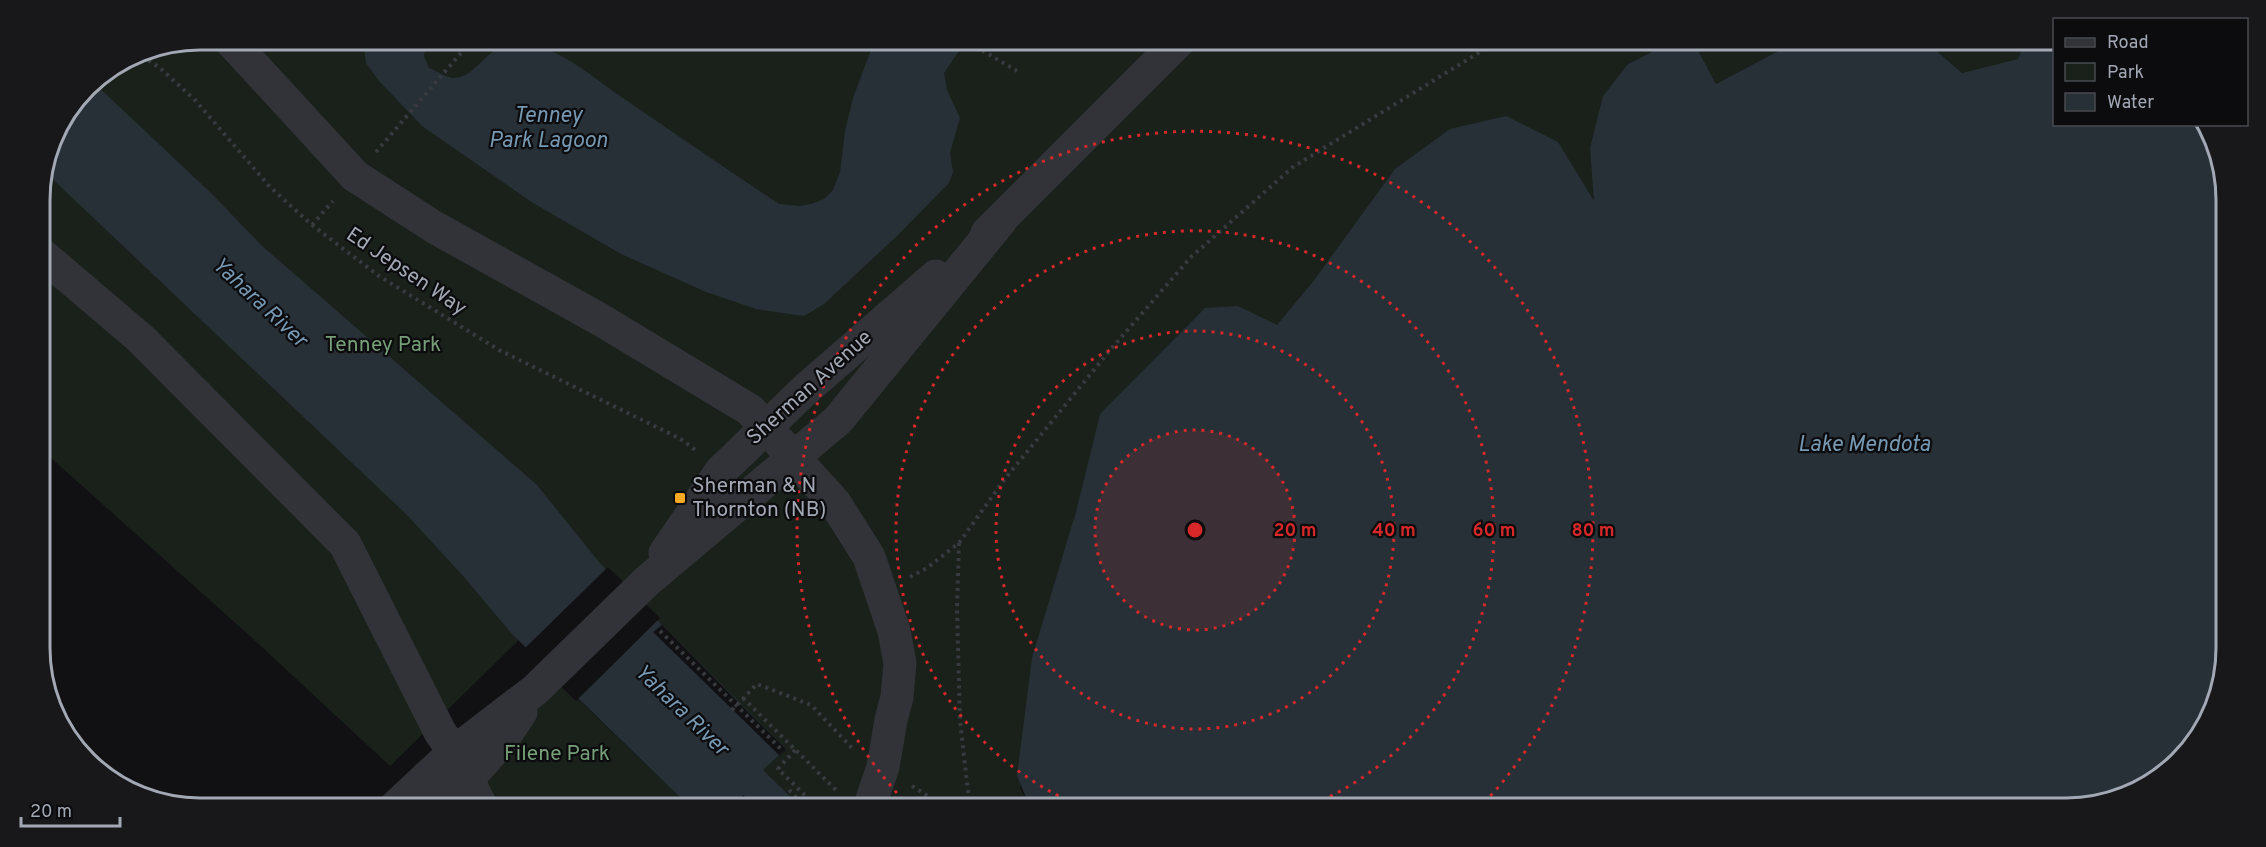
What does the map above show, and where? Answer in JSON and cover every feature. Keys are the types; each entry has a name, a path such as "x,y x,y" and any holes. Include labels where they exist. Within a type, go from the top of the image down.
{"street":[{"path":"239,50 355,176 434,227 601,320 750,410 835,503 869,557 894,631 900,663 897,698 882,767 858,797"},
{"name":"Sherman Avenue","path":"646,582 721,471 806,389 1002,219 1170,50"},
{"name":"Sherman Avenue","path":"410,798 501,742 535,690 646,582 838,420 1002,219"},
{"path":"50,262 140,338 345,544 440,732 477,798"},
{"name":"Sherman Avenue","path":"446,798 460,766"}],"path":[{"path":"369,160 463,50"},
{"path":"979,50 1017,71"},
{"path":"881,590 927,568 959,543 1004,480 1111,349 1191,257 1293,167 1483,50"},
{"name":"Ed Jepsen Way","path":"146,59 160,68 195,100 270,187 312,225 379,276 499,350 679,438 705,457"},
{"path":"312,225 336,198"},
{"path":"959,543 957,608 960,721 969,798"},
{"path":"660,631 795,750 858,797"},
{"path":"732,710 757,684 812,705 849,746"},
{"path":"740,702 781,749"},
{"path":"795,750 778,769 807,798"},
{"path":"789,790 797,798"},
{"path":"925,794 929,798"}],"green space":[{"name":"Tenney Park","path":"199,50 1655,50 1628,64 1590,148 1595,203 1315,279 1277,326 1238,306 1100,414 1075,515 1020,788 1026,798 791,798 762,770 786,750 599,562 390,766 251,637 50,457 50,189 52,170 61,142 70,124 93,93 116,75 151,57 170,52"},
{"path":"1698,50 1780,50 1716,84"},
{"path":"1936,50 2022,50 2019,59 1962,73"},
{"name":"Filene Park","path":"548,670 680,798 450,798"}],"water":[{"name":"Tenney Park Lagoon","path":"364,50 425,50 424,56 429,68 454,78 464,76 496,50 550,50 582,69 779,204 800,206 824,199 833,190 840,172 845,131 853,98 871,50 960,50 944,73 947,90 960,118 950,153 953,172 949,183 898,235 824,304 804,316 756,309 706,292 621,254 533,203 422,126 379,81 366,63"},
{"name":"Lake Mendota","path":"1655,50 1698,50 1716,84 1780,50 1936,50 1962,73 2018,59 2022,50 2053,50 2053,126 2197,126 2211,160 2216,199 2216,658 2209,696 2191,731 2179,747 2158,767 2124,786 2077,797 1026,798 1017,776 1032,658 1075,515 1100,414 1205,308 1238,306 1277,325 1315,279 1395,169 1450,129 1506,116 1558,142 1594,201 1590,148 1603,96 1628,64"},
{"name":"Yahara River","path":"99,88 212,194 260,244 537,485 599,562 786,749 763,770 791,798 746,798 743,795 741,798 680,798 512,634 407,515 51,178 61,142 70,124"}],"pier":[{"path":"608,567 660,618 576,701 523,650"},
{"path":"662,625 786,749 779,755 653,632"}],"place":[{"name":"Sherman & N Thornton (NB)","path":"680,498"}]}
